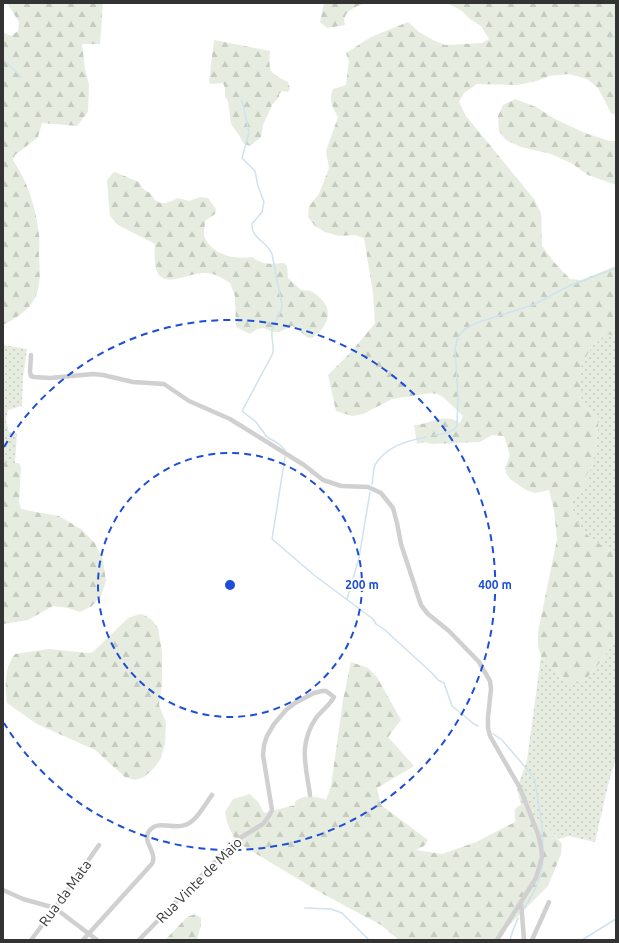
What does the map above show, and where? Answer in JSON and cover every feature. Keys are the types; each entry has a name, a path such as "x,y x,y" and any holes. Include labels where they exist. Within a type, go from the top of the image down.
{"street":[{"path":"31,355 30,372 31,376 34,377 50,378 93,374 133,382 164,384 189,401 230,419 304,465 323,480 341,486 374,489 381,493 387,500 395,515 401,544 421,605 428,614 449,631 479,662 490,682 491,689 488,723 490,736 520,788 538,834 541,847 540,867 536,878 497,940"},
{"name":"Rua Vinte de Maio","path":"139,940 235,841 266,820 272,810 263,759 264,745 267,736 274,724 286,710 304,697 322,690 330,693 334,697 316,718 305,741 304,756 310,795"},
{"path":"83,940 150,866 153,861 153,857 147,840 149,831 154,827 164,824 185,826 196,817 212,795"},
{"name":"Rua da Mata","path":"31,940 99,845"},
{"path":"3,890 23,899 55,908 97,940"},
{"path":"520,902 524,940"},
{"path":"532,940 549,902"}],"green space":[{"path":"7,3 103,3 100,44 82,44 85,69 89,85 88,112 77,126 42,123 38,137 15,155 13,160 27,186 36,215 39,237 40,277 37,293 29,306 21,314 3,325 3,34 5,33 11,36 18,31 19,22"},
{"path":"324,3 365,3 353,8 347,13 344,20 345,25 327,28 320,22"},
{"path":"447,3 616,3 616,115 611,113 598,88 587,79 569,74 549,76 537,81 517,85 477,84 464,93 459,102 466,116 534,199 541,213 542,246 554,262 570,279 581,280 616,266 616,336 606,334 592,346 580,368 580,396 586,408 598,419 598,426 592,467 585,477 588,485 570,502 578,523 584,532 600,544 616,551 616,640 613,642 603,659 584,681 572,684 561,679 557,671 541,657 538,645 538,632 557,539 554,510 549,490 535,493 526,490 510,479 505,468 510,455 504,436 492,435 480,442 432,444 425,442 417,444 414,425 446,418 453,419 460,423 463,416 443,397 431,393 392,399 363,414 352,416 336,411 328,375 352,351 375,323 373,293 364,238 354,235 339,236 325,232 315,226 308,217 309,206 319,194 329,168 326,151 338,117 332,104 331,97 333,89 346,85 349,61 346,53 371,37 408,22 419,32 445,45 482,43 489,39 481,26 470,19 462,11"},
{"path":"214,40 270,51 270,68 274,74 288,82 290,89 288,92 282,91 279,94 279,97 272,105 263,125 261,137 250,146 243,143 231,124 228,101 225,97 225,88 223,83 211,84 209,82"},
{"path":"515,99 536,107 555,119 585,133 609,141 616,141 616,185 588,175 571,163 551,154 521,147 506,140 499,131 498,116 503,105"},
{"path":"115,172 139,182 155,200 161,203 167,203 178,198 189,201 201,197 208,198 216,209 215,214 205,221 204,236 210,245 220,253 233,257 252,257 267,263 284,263 287,266 288,278 301,290 312,292 323,301 328,313 322,329 312,338 308,338 292,326 279,332 273,332 264,328 257,329 250,334 236,327 235,296 230,283 209,273 174,279 161,277 157,272 155,262 155,244 118,225 110,216 107,180"},
{"path":"606,334 616,336 616,551 600,544 584,532 578,523 570,502 583,491 585,477 592,467 598,426 591,412 586,408 580,396 580,368 592,346"},
{"path":"3,345 27,349 23,377 22,406 8,410 6,421 9,432 17,433 15,463 3,463"},
{"path":"3,463 19,463 21,467 19,502 21,509 59,516 81,529 95,543 103,560 106,581 101,596 92,606 80,612 68,608 53,606 28,620 3,624"},
{"path":"140,614 152,620 158,628 162,652 162,684 159,705 166,723 165,744 161,758 155,767 144,777 135,780 125,777 95,750 37,724 7,703 6,677 11,659 15,654 49,649 88,653 93,652 128,618"},
{"path":"616,640 616,758 608,785 595,842 569,836 559,839 550,830 537,822 528,808 521,805 517,789 527,760 541,657 557,671 561,679 584,681 603,659 613,642"},
{"path":"351,662 368,668 377,677 401,720 388,737 414,766 377,788 381,805 428,840 424,846 416,850 442,854 476,842 515,822 515,810 521,805 528,808 537,822 550,830 562,844 561,854 548,886 509,925 498,940 399,940 381,925 323,894 240,844 233,836 227,822 225,812 233,799 250,794 258,802 264,813 295,805 295,802 298,799 306,797 326,800 331,786 343,700"},
{"path":"195,914 201,918 201,925 197,940 165,940 187,917"}],"waterway":[{"path":"609,38 616,36"},
{"path":"3,59 21,77"},
{"path":"242,101 249,132 242,158 255,171 258,186 264,202 262,212 252,224 252,229 272,254 282,305 281,312 272,331 273,353 242,411 256,422 267,437 279,444 285,450"},
{"path":"434,435 450,432 457,426 458,397 455,349 458,337 465,329 476,323 533,305 567,287 616,268"},
{"path":"372,484 375,465 385,453 398,445 426,437"},
{"path":"285,457 272,539 314,575 373,619 376,624 385,630 438,680 444,683 452,706 478,726"},
{"path":"347,599 359,558 370,492"},
{"path":"493,734 502,740 532,775 535,781 542,826 543,849"},
{"path":"523,910 533,893 543,862"},
{"path":"305,908 331,909 342,913 369,940"},
{"path":"510,940 518,918"},
{"path":"582,940 616,919"}]}
